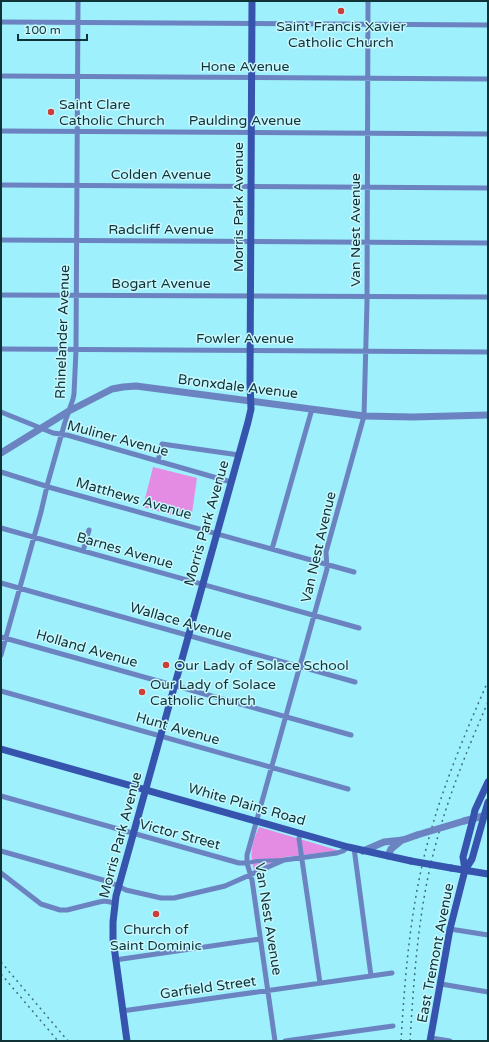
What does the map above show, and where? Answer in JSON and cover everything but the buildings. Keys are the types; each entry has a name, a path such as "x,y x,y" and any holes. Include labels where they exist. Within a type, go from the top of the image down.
{"main road":[{"name":"Morris Park Avenue","path":"127,1041 115,960 112,928 118,886 251,409 250,296 252,1"},
{"name":"White Plains Road","path":"1,749 351,847 411,861 488,874"},
{"name":"East Tremont Avenue","path":"465,870 463,857 476,810 488,782"},
{"name":"East Tremont Avenue","path":"430,1039 450,929 465,870 472,859 486,816 488,802"}],"street":[{"name":"Rhinelander Avenue","path":"1,655 3,638 20,588 47,486 74,394 76,350 78,1"},
{"name":"Van Nest Avenue","path":"275,1041 247,863 247,852 327,569 327,550 364,416 367,296 368,1"},
{"path":"1,22 488,25"},
{"name":"Hone Avenue","path":"1,76 488,79"},
{"name":"Paulding Avenue","path":"1,131 488,134"},
{"name":"Colden Avenue","path":"1,185 488,188"},
{"name":"Radcliff Avenue","path":"1,240 488,243"},
{"name":"Bogart Avenue","path":"1,294 488,297"},
{"name":"Fowler Avenue","path":"1,349 488,352"},
{"name":"Bronxdale Avenue","path":"1,453 69,411 112,389 123,387 136,386 364,416 412,417 488,415"},
{"path":"272,549 312,409"},
{"name":"Muliner Avenue","path":"1,412 53,433 62,434 158,460 231,482"},
{"path":"158,460 162,444 239,455"},
{"name":"Matthews Avenue","path":"1,472 354,572"},
{"name":"Barnes Avenue","path":"1,528 359,628"},
{"path":"83,551 90,530"},
{"name":"Wallace Avenue","path":"1,583 355,682"},
{"name":"Holland Avenue","path":"3,638 351,735"},
{"name":"Hunt Avenue","path":"1,691 348,789"},
{"name":"Victor Street","path":"1,796 239,863 284,860"},
{"path":"363,850 384,842 402,840 486,816"},
{"path":"300,833 301,857 320,983"},
{"path":"388,856 391,848 402,840"},
{"path":"1,851 110,882 126,890 161,898 170,898 221,887 284,860 337,853 351,847 372,976"},
{"path":"1,873 41,904 60,910 67,910 99,902 115,903"},
{"path":"450,929 488,935"},
{"path":"115,960 260,939"},
{"name":"Garfield Street","path":"122,1011 392,973"},
{"path":"441,984 488,992"},
{"path":"285,1041 393,1026"},
{"path":"430,1039 450,1041"}],"shaded area":[{"path":"153,467 197,478 191,520 143,507"},
{"path":"259,827 337,851 285,857 254,870 252,864 252,848"}],"railway":[{"path":"401,1041 406,968 420,873 432,827 446,784 488,681"},
{"path":"410,1041 420,921 434,851 451,794 488,702"},
{"path":"1,962 68,1041"},
{"path":"1,974 58,1041"}],"place":[{"name":"Saint Francis Xavier Catholic Church","path":"341,11"},
{"name":"Saint Clare Catholic Church","path":"51,112"},
{"name":"Our Lady of Solace School","path":"166,665"},
{"name":"Our Lady of Solace Catholic Church","path":"142,692"},
{"name":"Church of Saint Dominic","path":"156,914"}]}
